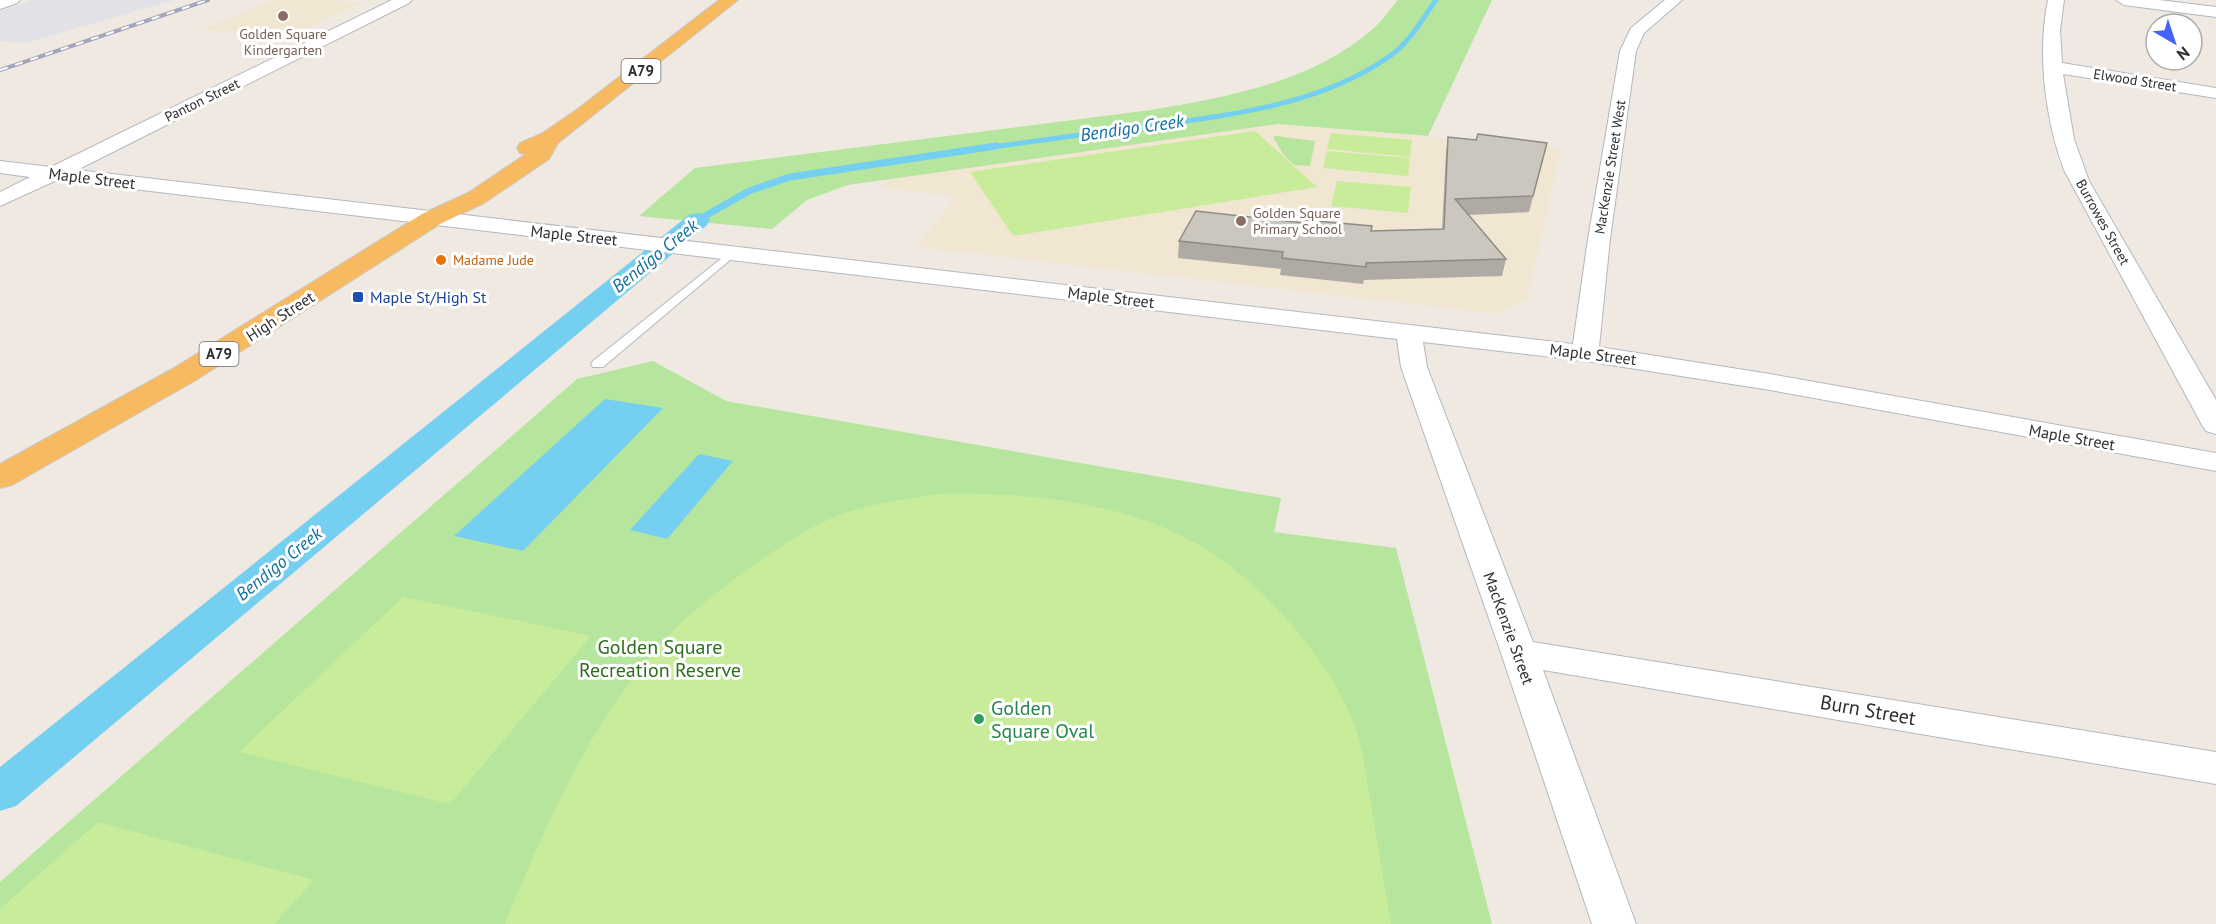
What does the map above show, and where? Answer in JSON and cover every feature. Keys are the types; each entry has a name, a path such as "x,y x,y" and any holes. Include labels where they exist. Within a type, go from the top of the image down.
{"highway":[{"name":"High Street","path":"0,478 185,374 431,219 477,198 541,154 549,139 621,86 730,0"}],"street":[{"path":"0,4 12,0"},
{"name":"Panton Street","path":"0,200 404,0"},
{"name":"MacKenzie Street West","path":"1585,353 1599,239 1628,51 1637,31 1674,0"},
{"path":"2124,0 2216,12"},
{"name":"Burrowes Street","path":"2050,1 2054,67 2063,135 2079,181 2216,425"},
{"name":"Elwood Street","path":"2054,67 2216,93"},
{"name":"Maple Street","path":"0,167 1585,353 1759,380 2216,462"},
{"name":"MacKenzie Street","path":"1408,332 1414,367 1519,653 1614,924"},
{"name":"Burn Street","path":"1519,653 2216,768"}],"lane":[{"path":"598,364 732,253"}],"shaded area":[{"path":"33,0 174,0 25,43 0,41 0,11"},
{"name":"Golden Square Kindergarten","path":"274,0 329,0 360,3 292,35 201,30"},
{"name":"Golden Square Primary School","path":"1278,124 1561,148 1527,300 1497,314 917,247 956,196 881,188 888,179"}],"green space":[{"path":"1398,0 1492,0 1428,136 1278,124 848,185 807,200 772,229 639,216 695,168 1151,110 1240,93 1297,74 1324,62 1377,25"},
{"path":"1255,131 1317,187 1013,236 970,172"},
{"path":"1331,133 1412,140 1410,157 1327,149"},
{"path":"1273,137 1315,141 1310,166 1294,165 1284,155"},
{"path":"1327,151 1410,158 1408,176 1323,168"},
{"path":"1337,181 1411,187 1408,213 1331,206"},
{"name":"Golden Square Recreation Reserve","path":"653,361 726,401 1281,498 1274,532 1396,548 1492,924 0,924 0,882 577,379"},
{"name":"Golden Square Oval","path":"940,494 1044,498 1079,503 1147,521 1179,534 1209,551 1242,575 1262,594 1290,623 1319,659 1343,699 1355,727 1364,762 1391,924 505,924 551,818 587,749 629,684 674,629 748,569 817,525 866,507"},
{"path":"403,597 591,636 450,804 239,752"},
{"path":"98,822 314,880 274,924 0,924 0,909"}],"water":[{"path":"605,399 663,408 523,551 454,536"},
{"path":"699,454 733,461 667,539 630,530"}],"building":[{"path":"1478,134 1547,143 1533,196 1455,199 1506,259 1366,263 1366,267 1282,258 1283,252 1179,241 1196,211 1304,223 1305,220 1372,226 1371,231 1444,229 1448,137 1476,140"}],"waterway":[{"name":"Bendigo Creek","path":"985,148 1236,113 1301,98 1362,73 1390,56 1410,37 1436,0"},
{"name":"Bendigo Creek","path":"698,220 749,191 790,177 996,146"},
{"name":"Bendigo Creek","path":"0,793 698,220"}],"railway":[{"path":"0,70 208,0"}],"place":[{"name":"Golden Square Kindergarten","path":"283,16"},
{"name":"Golden Square Primary School","path":"1241,221"},
{"name":"Madame Jude","path":"441,260"},
{"name":"Maple St/High St","path":"358,297"},
{"name":"Golden Square Oval","path":"979,719"}]}
